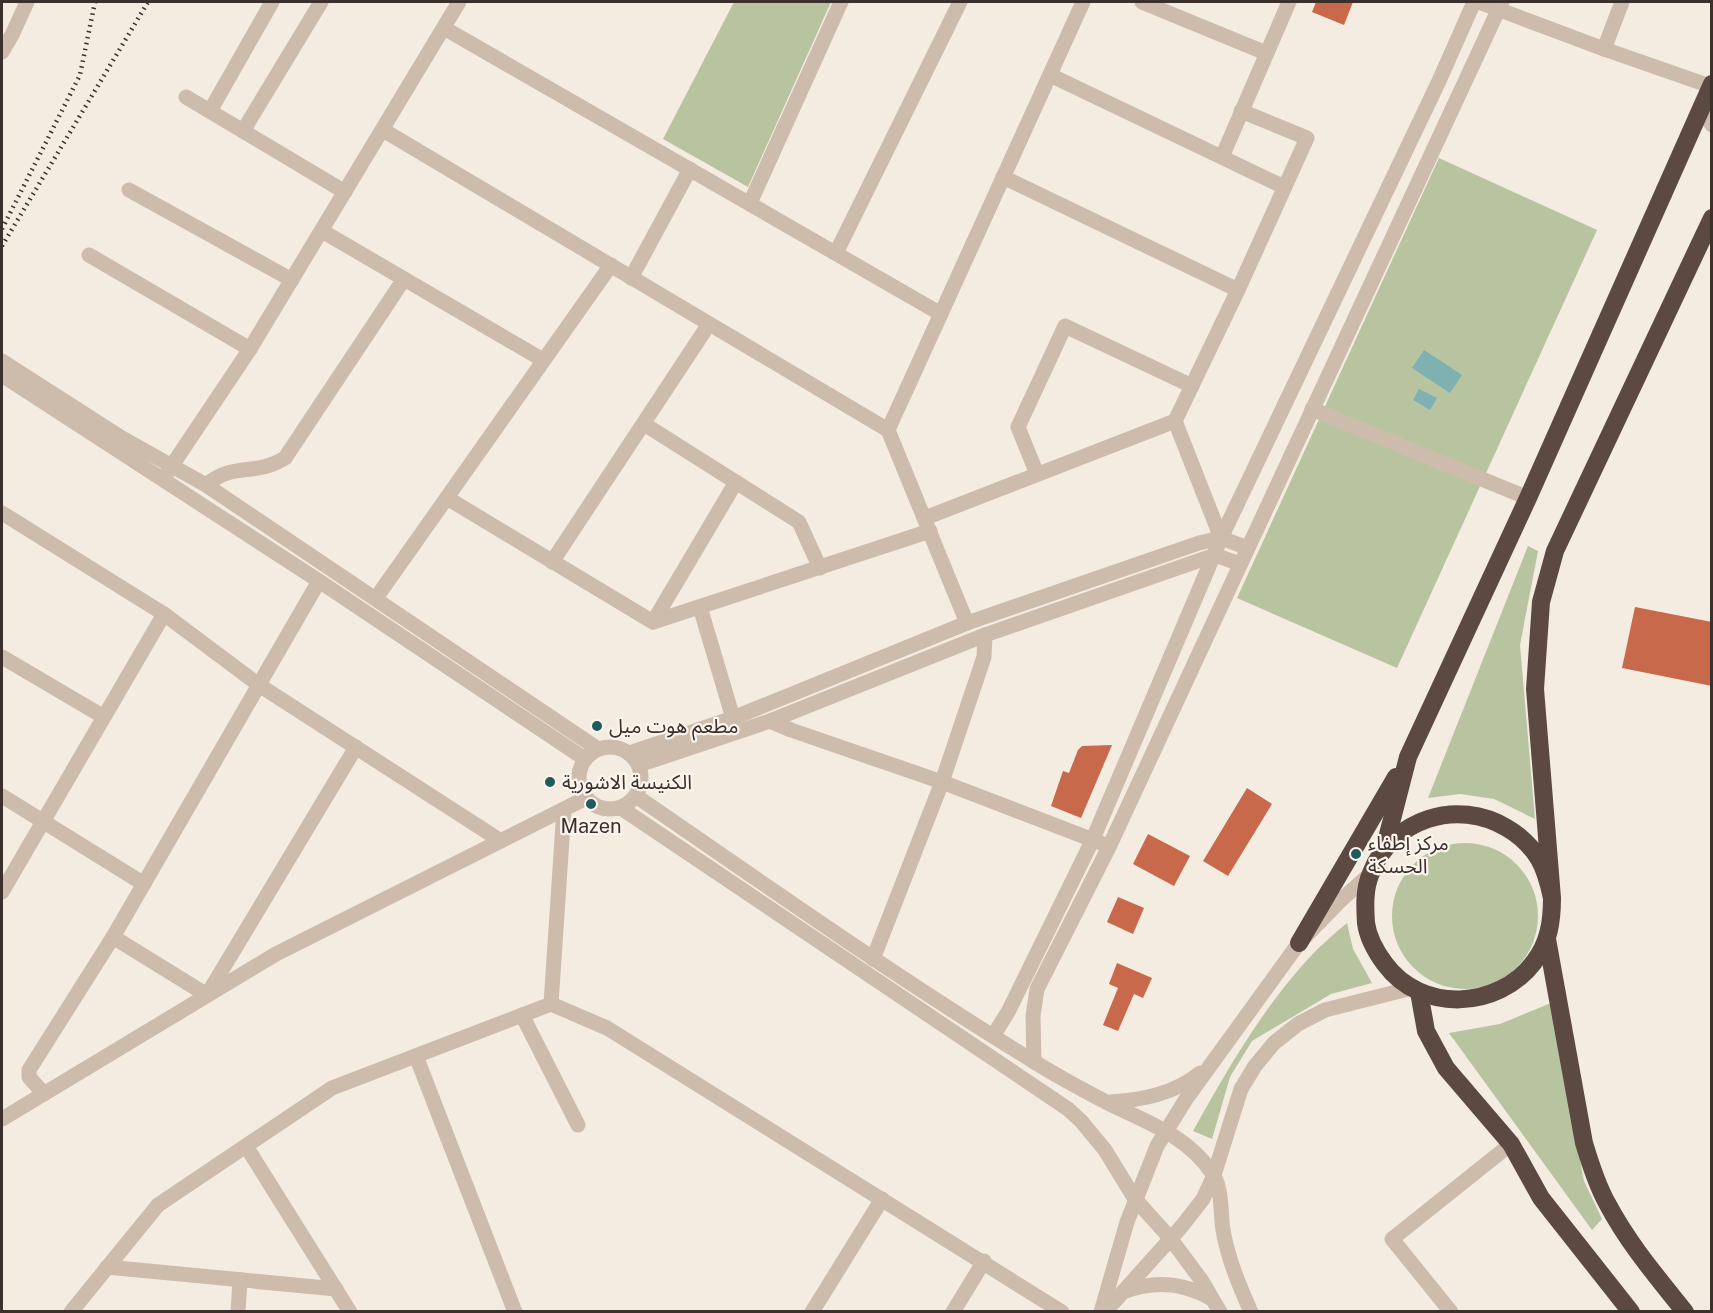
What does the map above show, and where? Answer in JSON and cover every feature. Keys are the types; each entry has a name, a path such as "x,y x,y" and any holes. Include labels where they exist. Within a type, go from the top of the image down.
{"highway":[{"path":"1299,943 1408,757 1528,498 1711,85"},
{"path":"1408,757 1384,850 1370,874 1365,900 1366,926 1376,951 1391,972 1416,990 1444,999 1461,1000 1470,1000 1495,993 1517,980 1535,962 1547,939 1552,918 1535,689 1538,632 1544,592 1555,550 1686,268 1712,218"},
{"path":"1384,850 1406,829 1433,816 1463,813 1493,820 1519,835 1539,858 1548,877 1552,898"},
{"path":"1547,939 1582,1133 1592,1170 1606,1202 1645,1263 1685,1311"},
{"path":"1416,990 1426,1031 1446,1068 1511,1144 1541,1198 1631,1311"}],"street":[{"path":"2,51 27,2"},
{"path":"210,111 272,2"},
{"path":"243,131 321,2"},
{"path":"163,480 250,349 459,2"},
{"path":"750,202 841,2"},
{"path":"836,254 960,2"},
{"path":"888,430 1083,2"},
{"path":"1142,2 1266,53"},
{"path":"1222,157 1289,2"},
{"path":"993,1036 1008,1012 1093,839 1221,538 1477,2 1500,5 1604,49 1711,85"},
{"path":"1604,49 1622,2"},
{"path":"1034,1062 1033,1016 1037,989 1109,847 1500,5"},
{"path":"444,28 750,202 941,314"},
{"path":"1050,75 1284,187"},
{"path":"186,97 345,192"},
{"path":"1701,108 1712,125"},
{"path":"447,498 653,622 820,568 927,524 1037,474 1175,421 1238,290 1306,138 1242,111"},
{"path":"383,130 888,430 967,623"},
{"path":"631,278 690,169"},
{"path":"1003,177 1238,290"},
{"path":"129,190 292,280"},
{"path":"322,231 543,360"},
{"path":"89,255 250,349"},
{"path":"376,598 611,265"},
{"path":"206,485 214,478 232,470 261,469 285,458 404,279"},
{"path":"552,562 709,324"},
{"path":"1037,474 1018,427 1065,326 1192,386"},
{"path":"2,361 73,407 206,485 598,749"},
{"path":"2,375 319,581 585,759"},
{"path":"1312,409 1528,498"},
{"path":"1175,421 1221,538"},
{"path":"644,424 799,522 820,568"},
{"path":"653,622 736,482"},
{"path":"2,513 164,614 259,685 501,841"},
{"path":"634,759 967,623 1199,543 1221,538 1248,548"},
{"path":"634,759 770,721 985,635 1215,555 1240,564"},
{"path":"44,1094 29,1077 29,1070 113,937 319,581"},
{"path":"700,607 732,718"},
{"path":"2,892 164,614"},
{"path":"873,959 942,782 984,657 985,635"},
{"path":"2,657 104,717"},
{"path":"770,721 942,782 1109,847"},
{"path":"207,995 356,747"},
{"path":"614,747 634,759 641,781 636,796 621,808 598,807 586,798 579,783 579,774 585,759 598,749 614,747"},
{"path":"2,796 144,884"},
{"path":"636,796 873,959 1034,1062 1166,1131 1184,1143 1214,1174 1219,1192 1227,1248 1251,1311"},
{"path":"3,1113 44,1094 276,954 586,798"},
{"path":"621,808 1068,1109 1082,1121 1105,1150 1135,1199 1170,1238 1217,1305"},
{"path":"551,1004 564,809"},
{"path":"1103,1311 1118,1249 1135,1199 1166,1131 1209,1066 1299,943 1370,874"},
{"path":"113,937 207,995"},
{"path":"1103,1311 1123,1292 1203,1199 1214,1174 1241,1089 1255,1066 1274,1043 1298,1024 1325,1010 1416,990"},
{"path":"71,1311 158,1205 332,1088 551,1004 607,1028 1062,1311"},
{"path":"522,1015 578,1125"},
{"path":"416,1056 515,1311"},
{"path":"1107,1102 1131,1101 1165,1093 1196,1077 1209,1066"},
{"path":"1451,1311 1392,1239 1511,1144"},
{"path":"246,1146 350,1311"},
{"path":"812,1311 882,1199"},
{"path":"953,1311 984,1261"},
{"path":"107,1267 336,1289"},
{"path":"237,1311 240,1280"},
{"path":"1123,1292 1149,1284 1169,1284 1189,1288 1217,1305"}],"green space":[{"path":"734,2 831,2 748,187 663,139"},
{"path":"1439,158 1597,230 1397,668 1237,598"},
{"path":"1528,546 1538,551 1520,645 1535,819 1494,799 1460,794 1428,798"},
{"path":"1465,843 1493,848 1517,864 1533,888 1538,916 1533,944 1517,968 1493,984 1465,989 1437,984 1413,968 1397,944 1392,916 1397,888 1413,864 1437,848"},
{"path":"1347,923 1353,949 1372,983 1331,994 1252,1041 1230,1077 1212,1139 1193,1131 1232,1063 1276,998 1309,958"},
{"path":"1551,1003 1584,1181 1602,1219 1592,1230 1449,1033 1500,1024"}],"water":[{"path":"1424,350 1462,375 1450,393 1412,368"},
{"path":"1419,389 1437,398 1430,410 1413,400"}],"building":[{"path":"1316,2 1353,2 1344,25 1312,12"},
{"path":"1635,607 1712,622 1712,686 1622,668"},
{"path":"1112,745 1081,818 1051,806 1063,771 1069,773 1078,750 1082,746"},
{"path":"1247,788 1272,804 1228,876 1203,861"},
{"path":"1148,834 1190,856 1174,886 1133,864"},
{"path":"1118,897 1144,908 1133,934 1107,922"},
{"path":"1117,963 1152,978 1143,998 1134,994 1118,1031 1103,1025 1118,988 1109,984"}],"railway":[{"path":"2,229 80,75 95,2"},
{"path":"2,246 148,2"}],"place":[{"name":"مطعم هوت ميل","path":"597,726"},
{"name":"الكنيسة الاشورية","path":"550,782"},
{"name":"Mazen","path":"591,804"},
{"name":"مركز إطفاء الحسكة","path":"1356,854"}]}
